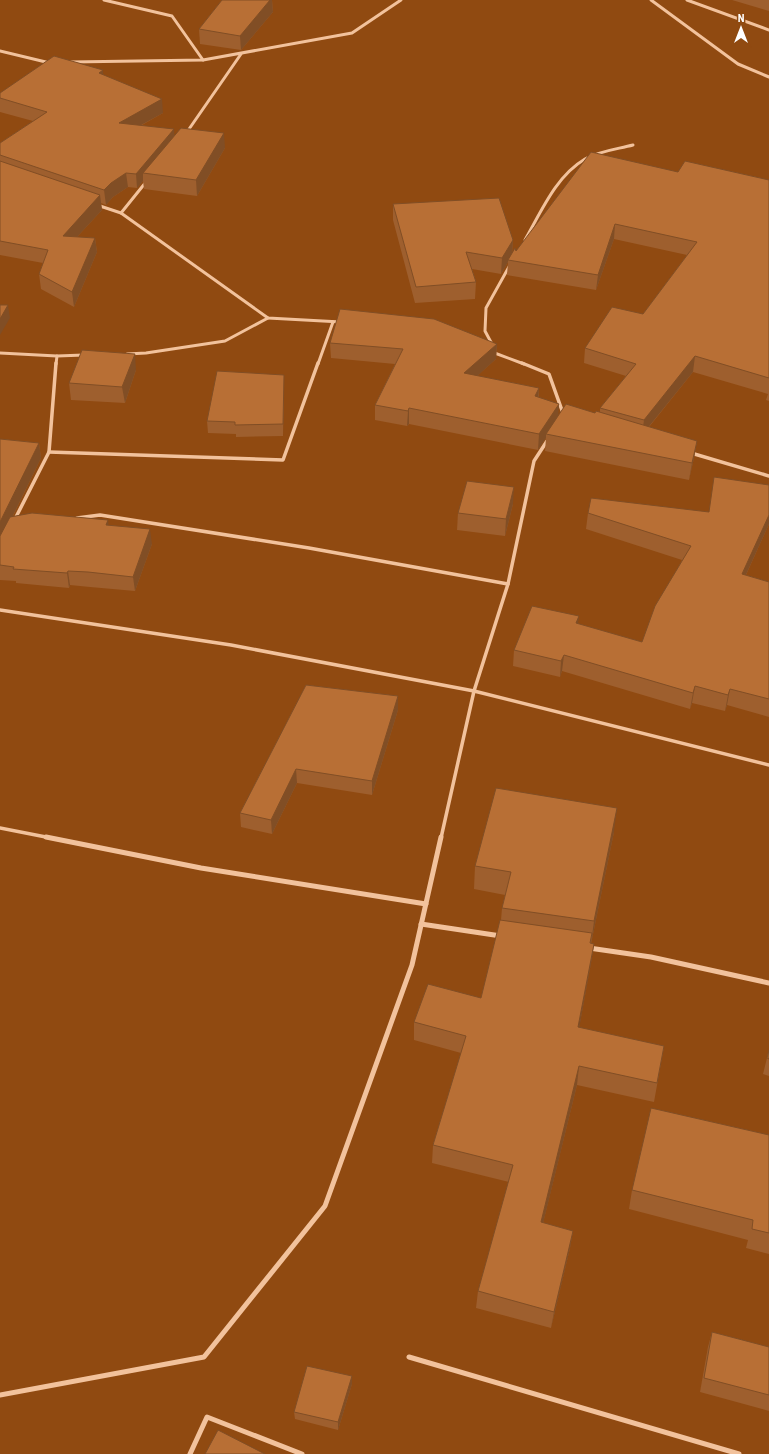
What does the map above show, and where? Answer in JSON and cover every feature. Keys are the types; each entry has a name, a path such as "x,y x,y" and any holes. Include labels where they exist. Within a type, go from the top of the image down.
{"street":[{"path":"104,0 172,16 203,60"},
{"path":"69,62 203,60 241,54 352,33 401,0"},
{"path":"651,0 738,64 769,77"},
{"path":"687,0 769,30"},
{"path":"0,51 47,63 54,62"},
{"path":"186,134 241,54"},
{"path":"524,241 563,177 574,166 587,158 633,145"},
{"path":"122,213 151,176"},
{"path":"93,203 122,213 268,318"},
{"path":"498,355 485,331 486,308 513,260"},
{"path":"124,354 146,353 225,341 268,318 345,322"},
{"path":"49,452 283,460 333,322"},
{"path":"485,350 549,374 564,416"},
{"path":"0,352 57,356 87,355"},
{"path":"14,521 49,452 57,356"},
{"path":"564,416 571,418"},
{"path":"560,422 564,416"},
{"path":"0,1395 204,1357 325,1206 412,965 474,690 508,584 534,461 551,435"},
{"path":"685,452 769,476"},
{"path":"70,519 100,515 309,548 508,584"},
{"path":"0,610 231,645 474,690 769,765"},
{"path":"0,828 201,868 426,904"},
{"path":"421,924 506,936"},
{"path":"582,947 651,957 769,983"},
{"path":"409,1357 739,1454"},
{"path":"190,1454 207,1417 302,1454"}],"building":[{"path":"222,0 270,0 240,36 199,29"},
{"path":"54,56 103,70 99,73 162,99 119,123 174,129 136,174 126,173 111,183 104,190 0,155 0,143 47,112 0,98 0,93"},
{"path":"181,128 224,133 196,180 143,173"},
{"path":"591,152 678,172 685,161 769,180 769,378 695,356 644,420 600,408 636,364 585,348 612,307 643,314 697,242 615,224 598,275 508,260 515,248 516,251"},
{"path":"0,161 100,195 63,236 95,238 72,292 39,274 48,250 0,241"},
{"path":"499,198 513,240 502,258 466,252 476,282 416,287 393,204"},
{"path":"0,305 8,305 0,319"},
{"path":"340,309 434,319 497,344 464,373 539,388 535,396 559,404 539,434 409,408 408,411 375,405 403,349 330,343"},
{"path":"82,350 135,354 122,387 69,383"},
{"path":"217,371 284,375 283,424 235,425 235,422 207,421"},
{"path":"566,404 595,413 596,411 697,441 692,463 546,434"},
{"path":"0,439 39,443 0,522"},
{"path":"714,477 769,485 769,515 742,574 769,582 769,699 730,689 728,695 695,686 693,693 564,655 561,661 514,650 532,606 579,616 576,623 642,642 655,606 691,546 588,513 591,498 709,512"},
{"path":"467,481 514,487 506,519 458,513"},
{"path":"32,513 108,520 106,525 150,529 133,577 88,572 68,571 67,573 13,569 14,567 0,565 0,536 10,517"},
{"path":"306,685 398,696 372,781 296,769 271,820 240,813"},
{"path":"496,788 617,808 594,921 502,908 511,872 475,866"},
{"path":"500,920 592,933 590,943 594,944 578,1027 664,1046 657,1083 579,1066 541,1222 573,1231 554,1312 478,1291 513,1165 433,1145 466,1036 414,1022 428,984 481,998"},
{"path":"651,1108 769,1135 769,1233 752,1229 753,1220 632,1190"},
{"path":"712,1332 769,1347 769,1395 704,1378"},
{"path":"307,1366 352,1376 338,1422 294,1412"},
{"path":"218,1430 265,1454 205,1454"}]}
